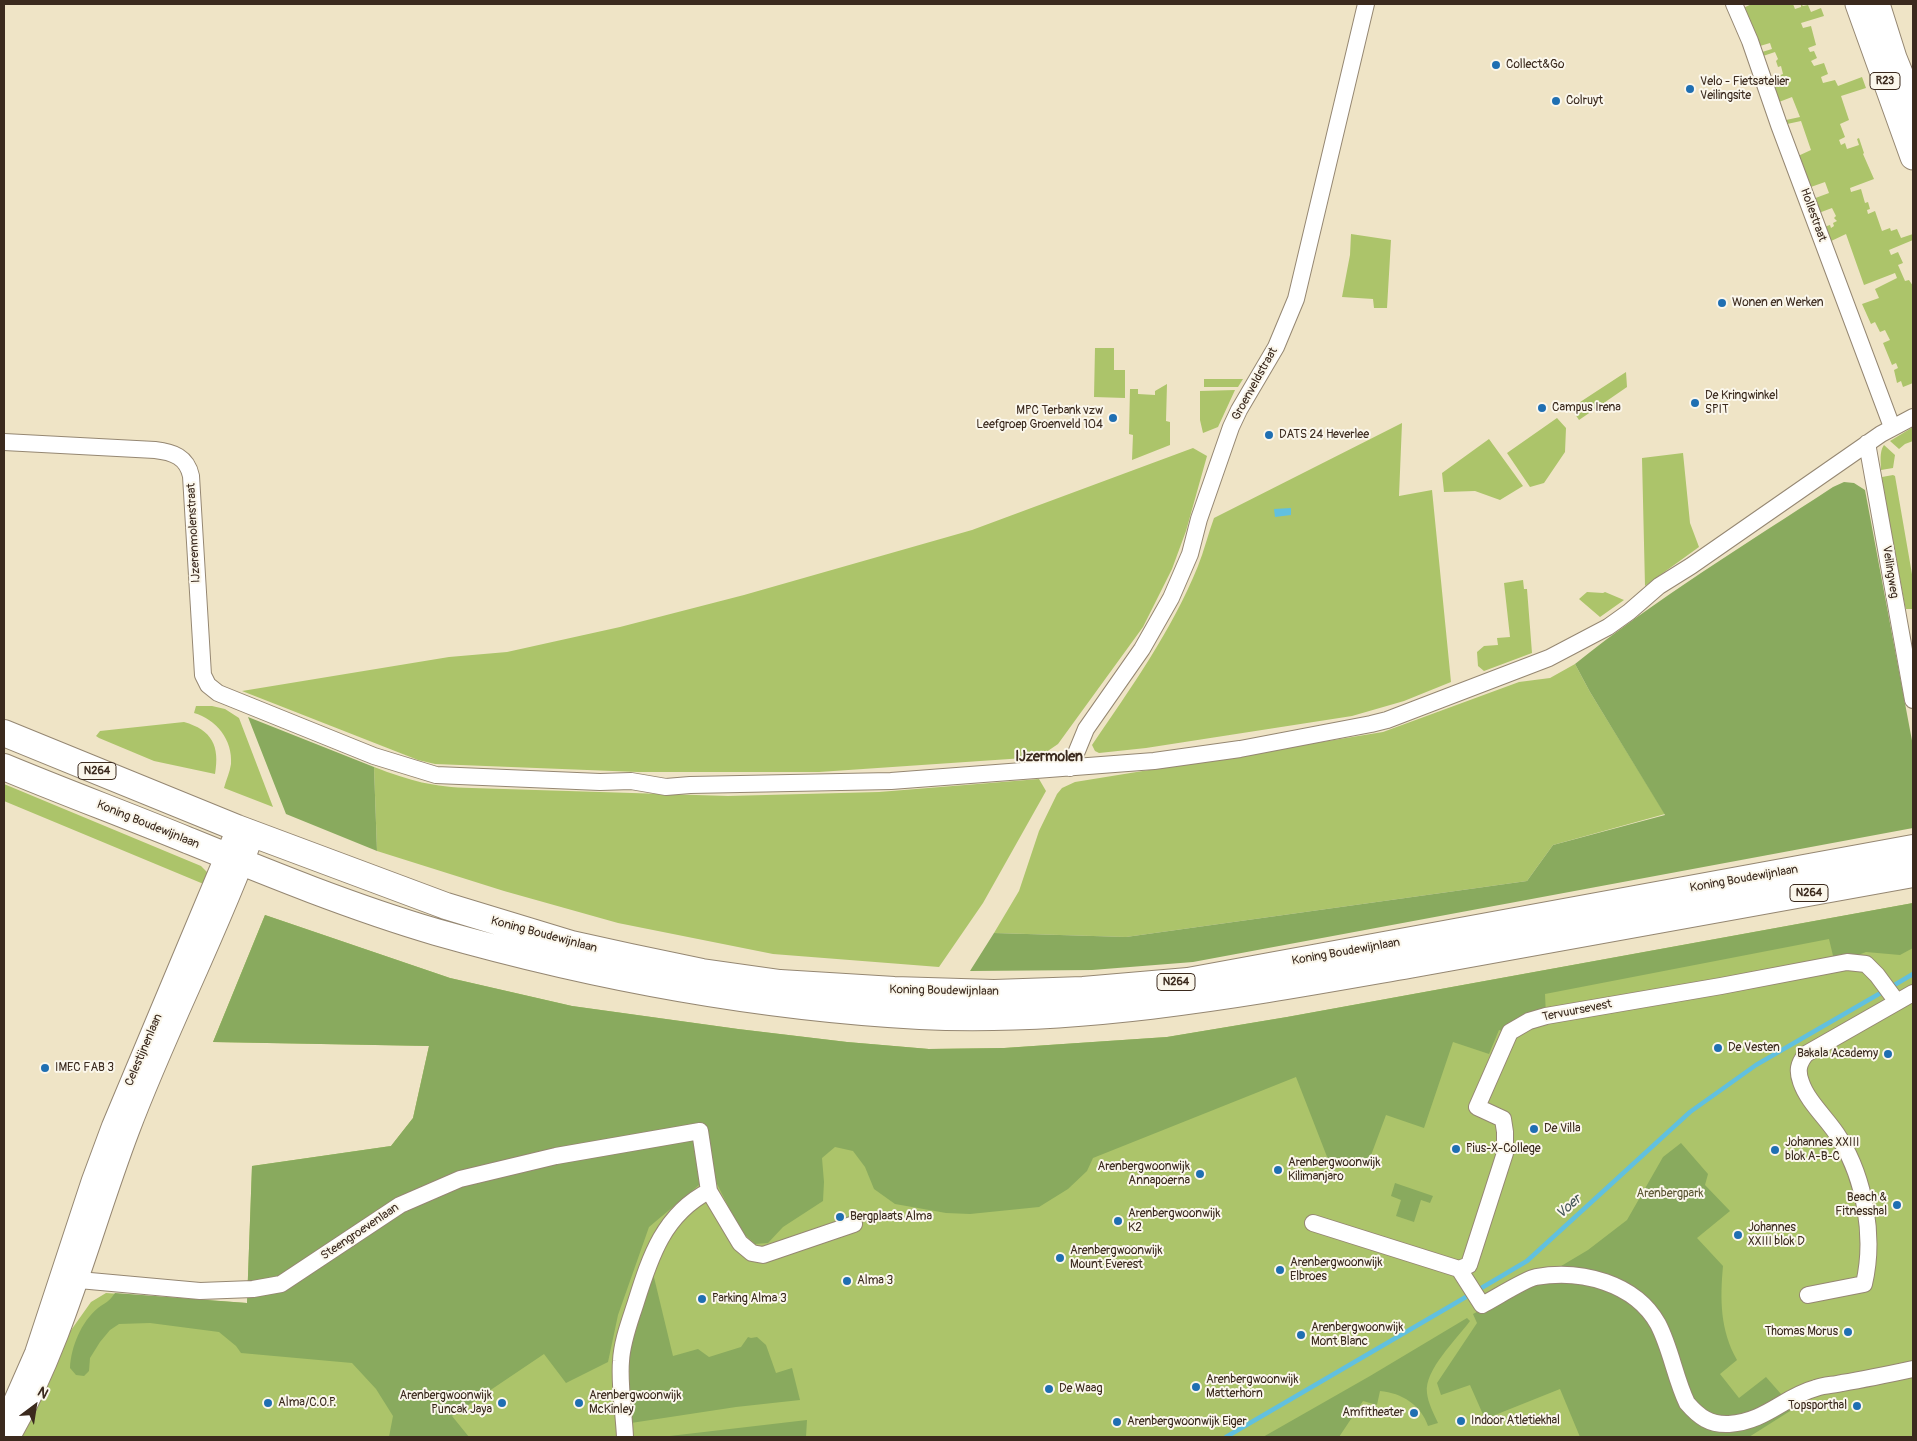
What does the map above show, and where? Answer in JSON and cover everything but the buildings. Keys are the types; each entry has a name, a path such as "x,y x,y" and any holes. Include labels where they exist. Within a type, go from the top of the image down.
{"highway":[{"name":"Koning Boudewijnlaan","path":"4,733 246,831 446,906 571,944 702,972 780,983 894,990 994,992 1083,990 1188,981 1910,847"},
{"name":"Koning Boudewijnlaan","path":"4,766 361,908 433,931 551,962 632,980 769,1003 924,1016 1011,1016 1074,1013 1240,995 1913,874"}],"main road":[{"name":"R23","path":"1858,4 1913,157"},
{"name":"R23","path":"1877,4 1894,58 1913,105"}],"street":[{"name":"Groenveldstraat","path":"1070,768 1086,729 1142,650 1171,598 1190,554 1199,519 1231,427 1276,347 1291,314 1366,4"},
{"name":"Hollestraat","path":"1734,4 1750,41 1779,125 1892,427"},
{"path":"1070,768 1154,761 1240,749 1371,724 1403,714 1536,664 1608,627 1669,579 1691,566 1867,443 1892,427 1913,417"},
{"name":"IJzerenmolenstraat","path":"4,442 155,450 177,455 186,464 191,476 202,675 208,685 218,693 374,756 436,775 600,782 631,781 653,786 671,787 891,781 1070,768"},
{"name":"Veilingweg","path":"1867,443 1913,700"},
{"name":"Celestijnenlaan","path":"10,1437 25,1411 61,1330 70,1278 92,1180 112,1126 235,859 246,831"},
{"name":"Tervuursevest","path":"1463,1275 1469,1265 1505,1154 1503,1119 1477,1107 1510,1032 1529,1021 1546,1016 1846,962 1866,964 1894,998"},
{"path":"1808,1295 1864,1284 1868,1232 1865,1207 1852,1162 1841,1139 1801,1084 1798,1070 1800,1062 1806,1054 1894,998 1913,993"},
{"name":"Steengroevenlaan","path":"70,1278 200,1291 253,1289 281,1284 400,1205 460,1179 556,1156 700,1131 709,1191"},
{"path":"626,1437 621,1361 629,1323 650,1259 665,1230 697,1197 709,1191 740,1243 752,1254 764,1255 854,1224"},
{"path":"1313,1223 1463,1275 1482,1305 1535,1277 1571,1276 1608,1283 1626,1291 1638,1299 1659,1326 1688,1403 1706,1421 1718,1425 1744,1423 1756,1419 1801,1393 1817,1387 1913,1369"},
{"name":"Celestijnenlaan","path":"4,1418 70,1278"}],"green space":[{"path":"1752,4 1793,4 1795,9 1801,7 1801,4 1803,6 1808,5 1811,12 1821,8 1824,16 1801,23 1803,28 1811,26 1816,45 1808,48 1810,52 1814,51 1817,58 1811,61 1814,66 1824,63 1828,74 1821,77 1823,83 1835,80 1838,86 1862,77 1866,88 1841,96 1849,120 1840,124 1845,137 1839,140 1841,145 1845,143 1847,149 1859,145 1857,139 1859,138 1863,154 1874,179 1850,188 1851,192 1861,189 1865,203 1868,202 1870,209 1867,210 1868,214 1875,211 1882,231 1890,228 1891,231 1897,229 1901,238 1913,234 1913,240 1889,250 1891,255 1898,252 1903,263 1898,265 1905,281 1909,280 1913,286 1913,383 1903,387 1901,381 1897,383 1894,370 1898,368 1896,363 1892,365 1883,343 1890,340 1885,330 1880,332 1875,322 1871,324 1862,304 1879,298 1875,289 1897,278 1895,273 1864,285 1846,234 1827,243 1821,228 1830,225 1831,228 1834,226 1833,223 1837,221 1834,218 1836,216 1832,208 1816,214 1810,200 1829,193 1825,182 1808,188 1798,156 1811,150 1801,121 1787,124 1786,120 1800,117 1792,97 1779,102 1771,79 1783,74 1781,66 1778,67 1776,61 1778,59 1775,52 1763,56 1762,52 1772,49 1770,43 1760,46 1743,8"},
{"path":"1351,234 1391,240 1387,308 1374,308 1373,299 1342,297 1350,255"},
{"path":"1095,348 1114,348 1114,370 1125,370 1125,398 1094,397"},
{"path":"1626,372 1627,387 1579,420 1571,408"},
{"path":"1204,379 1243,379 1238,387 1204,387"},
{"path":"1167,384 1166,421 1170,422 1170,445 1132,460 1133,435 1129,434 1130,389 1138,389 1138,394 1155,395 1155,391"},
{"path":"1235,390 1218,427 1203,433 1200,420 1200,391"},
{"path":"1557,418 1566,428 1565,452 1544,483 1530,487 1507,453"},
{"path":"1402,423 1399,496 1432,490 1451,682 1404,701 1352,716 1146,748 1099,753 1095,751 1092,745 1150,658 1188,590 1214,518"},
{"path":"1913,427 1913,441 1899,449 1890,441"},
{"path":"1489,439 1523,486 1500,500 1475,491 1444,492 1442,473"},
{"path":"1884,445 1895,455 1893,468 1881,470 1881,454"},
{"path":"1193,448 1207,456 1186,531 1172,569 1143,627 1058,744 1039,757 819,772 638,772 435,764 418,760 242,691 449,657 507,652 620,627 744,595 972,530"},
{"path":"1683,453 1690,523 1699,547 1645,586 1642,458"},
{"path":"1895,476 1913,580 1913,609 1906,609 1905,606 1882,481 1882,477"},
{"path":"1844,482 1854,483 1865,490 1913,746 1913,828 1193,962 1092,970 970,971 994,933 1126,937 1527,881 1553,845 1665,815 1575,664 1669,594 1833,487"},
{"path":"1523,580 1524,589 1527,589 1532,653 1484,671 1478,666 1477,652 1484,646 1498,645 1497,638 1510,637 1504,583"},
{"path":"1587,592 1605,592 1624,600 1600,617 1579,599"},
{"path":"1575,664 1590,692 1665,814 1553,845 1527,881 1126,937 994,933 1019,891 1039,831 1057,794 1062,788 1075,782 1383,732 1519,682 1550,678"},
{"path":"196,706 212,706 225,709 239,718 273,807 224,788 231,764 229,747 222,732 216,725 194,713"},
{"path":"248,717 374,767 377,851 286,814"},
{"path":"184,722 194,725 212,740 216,755 215,774 154,761 96,736 100,731"},
{"path":"374,767 422,782 472,788 728,796 879,792 1039,779 1046,791 983,903 939,967 773,954 618,923 504,891 377,851"},
{"path":"4,784 201,866 207,872 206,885 4,801"},
{"name":"Arenbergpark","path":"1913,903 1913,1437 19,1437 69,1333 91,1302 106,1293 247,1303 252,1166 391,1146 413,1118 429,1046 213,1042 265,915 450,978 572,1006 738,1029 847,1042 929,1049 1004,1048 1167,1037 1287,1017"},
{"path":"1913,903 1913,948 1900,955 1866,952 1835,964 1829,939 1545,994 1546,1016 1510,1032 1499,1030 1489,1054 1453,1042 1424,1128 1386,1115 1367,1166 1331,1167 1296,1077 1093,1158 1087,1171 1068,1189 1039,1207 970,1214 946,1213 895,1204 874,1189 865,1167 853,1151 835,1147 822,1158 823,1201 783,1227 768,1243 755,1244 740,1230 716,1182 699,1185 649,1227 618,1315 608,1362 566,1383 544,1354 452,1416 469,1437 389,1437 393,1416 376,1389 352,1363 241,1353 236,1346 219,1332 150,1323 119,1324 110,1330 100,1342 90,1358 89,1371 84,1376 76,1375 70,1368 72,1352 82,1328 92,1314 109,1301 115,1293 247,1303 252,1166 391,1146 413,1118 429,1046 213,1042 265,915 450,978 572,1006 738,1029 847,1042 929,1049 1004,1048 1167,1037 1287,1017"},
{"path":"1681,1143 1708,1174 1705,1185 1730,1211 1697,1238 1723,1266 1722,1314 1727,1337 1737,1360 1720,1374 1739,1398 1766,1377 1781,1394 1798,1406 1749,1437 1580,1437 1560,1389 1485,1419 1470,1385 1441,1395 1437,1383 1477,1323 1473,1314 1536,1281 1588,1250 1627,1220 1663,1157"},
{"path":"1395,1183 1433,1196 1430,1203 1421,1200 1414,1222 1396,1216 1401,1200 1391,1196"},
{"path":"652,1269 673,1356 698,1349 709,1357 741,1347 748,1337 757,1337 766,1345 776,1373 792,1368 800,1400 736,1407 631,1423 629,1354 634,1324"},
{"path":"1467,1318 1470,1321 1436,1365 1427,1384 1429,1401 1438,1423 1428,1426 1421,1412 1410,1401 1396,1394 1380,1391 1377,1405 1363,1401 1339,1437 1263,1437 1370,1376"},
{"path":"807,1420 806,1437 661,1437"}],"water":[{"path":"1291,508 1291,515 1275,517 1274,509"}],"waterway":[{"name":"Voer","path":"1891,987 1913,974"},
{"name":"Voer","path":"1478,1290 1527,1261 1690,1112 1756,1065 1884,991"},
{"name":"Voer","path":"1226,1437 1471,1294"}],"place":[{"name":"Collect&Go","path":"1496,65"},
{"name":"Velo - Fietsatelier Veilingsite","path":"1690,89"},
{"name":"Colruyt","path":"1556,101"},
{"name":"Wonen en Werken","path":"1722,303"},
{"name":"De Kringwinkel SPIT","path":"1695,403"},
{"name":"Campus Irena","path":"1542,408"},
{"name":"MPC Terbank vzw Leefgroep Groenveld 104","path":"1113,418"},
{"name":"DATS 24 Heverlee","path":"1269,435"},
{"name":"De Vesten","path":"1718,1048"},
{"name":"Bakala Academy","path":"1888,1054"},
{"name":"IMEC FAB 3","path":"45,1068"},
{"name":"De Villa","path":"1534,1129"},
{"name":"Pius-X-College","path":"1456,1149"},
{"name":"Johannes XXIII blok A-B-C","path":"1775,1150"},
{"name":"Arenbergwoonwijk Kilimanjaro","path":"1278,1170"},
{"name":"Arenbergwoonwijk Annapoerna","path":"1200,1174"},
{"name":"Beach & Fitnesshal","path":"1897,1205"},
{"name":"Bergplaats Alma","path":"840,1217"},
{"name":"Arenbergwoonwijk K2","path":"1118,1221"},
{"name":"Johannes XXIII blok D","path":"1738,1235"},
{"name":"Arenbergwoonwijk Mount Everest","path":"1060,1258"},
{"name":"Arenbergwoonwijk Elbroes","path":"1280,1270"},
{"name":"Alma 3","path":"847,1281"},
{"name":"Parking Alma 3","path":"702,1299"},
{"name":"Thomas Morus","path":"1848,1332"},
{"name":"Arenbergwoonwijk Mont Blanc","path":"1301,1335"},
{"name":"Arenbergwoonwijk Matterhorn","path":"1196,1387"},
{"name":"De Waag","path":"1049,1389"},
{"name":"Alma/C.O.P.","path":"268,1403"},
{"name":"Arenbergwoonwijk Puncak Jaya","path":"502,1403"},
{"name":"Arenbergwoonwijk McKinley","path":"579,1403"},
{"name":"Topsporthal","path":"1857,1406"},
{"name":"Amfitheater","path":"1414,1413"},
{"name":"Indoor Atletiekhal","path":"1461,1421"},
{"name":"Arenbergwoonwijk Eiger","path":"1117,1422"}],"district":[{"name":"IJzermolen","path":"1049,757"}]}
